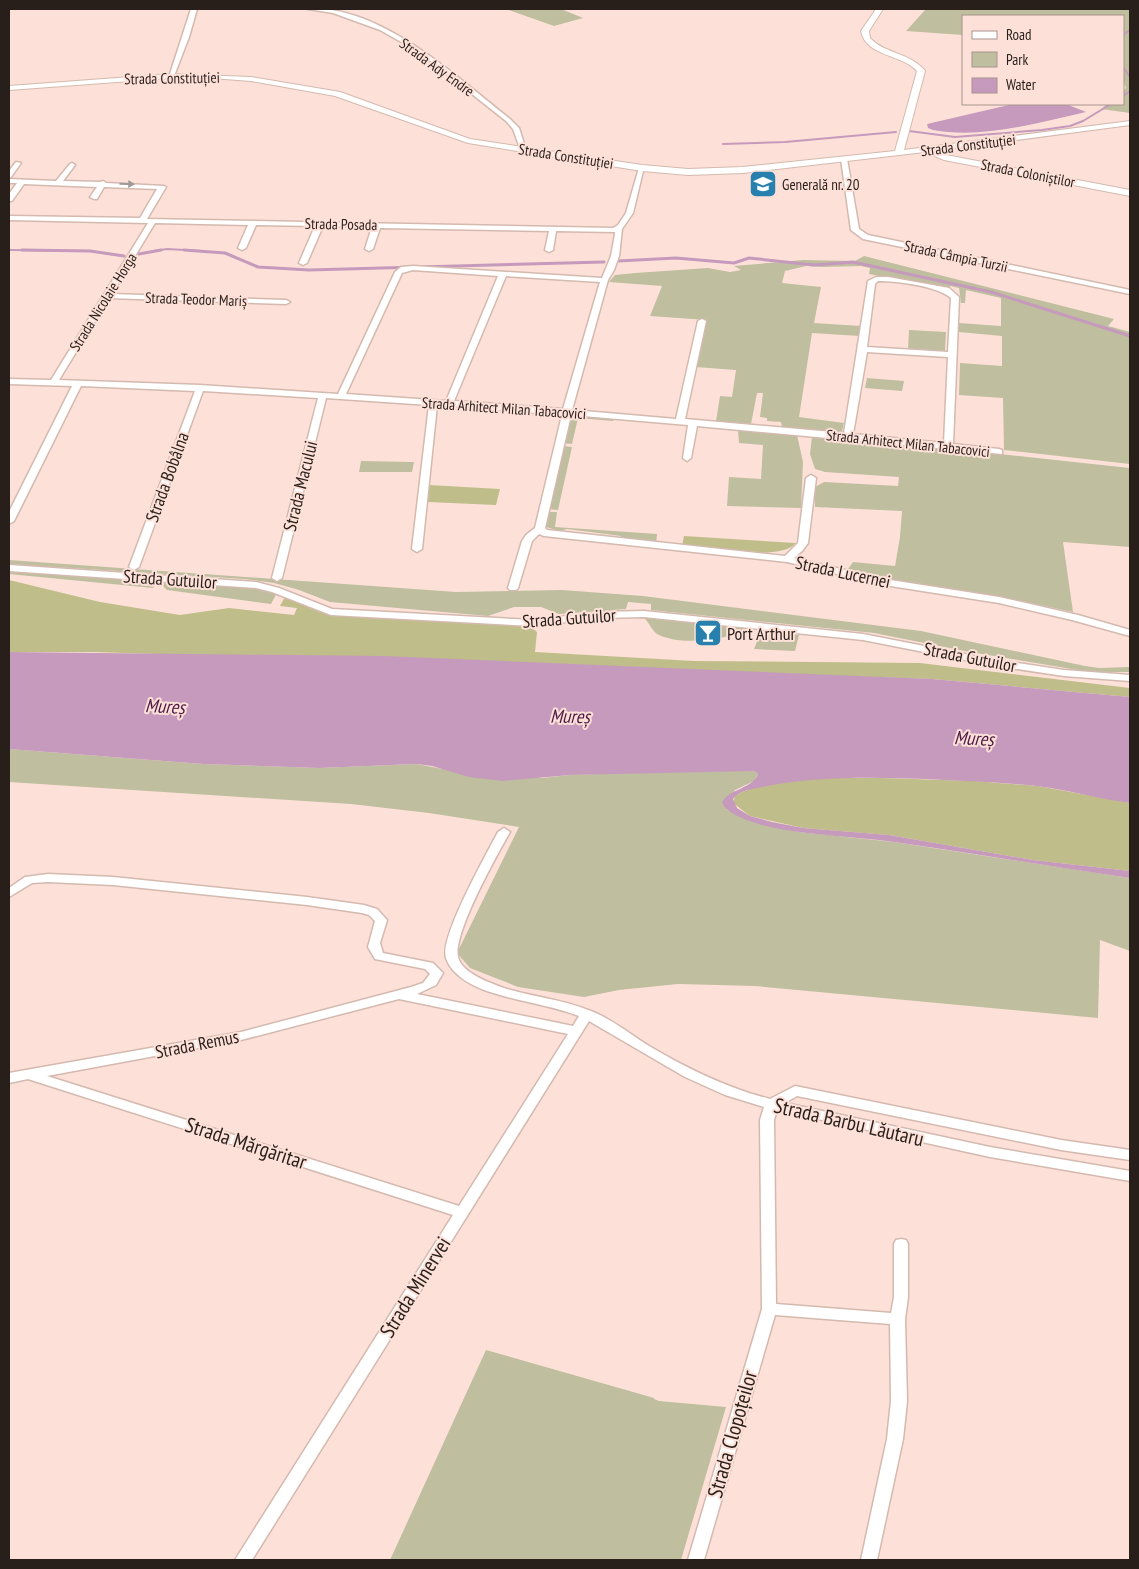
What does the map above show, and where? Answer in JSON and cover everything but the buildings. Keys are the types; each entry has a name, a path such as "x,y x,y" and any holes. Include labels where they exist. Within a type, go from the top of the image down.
{"street":[{"path":"171,76 186,37 194,9"},
{"name":"Strada Ady Endre","path":"311,9 331,10 377,26 421,51 508,120 518,133 523,150"},
{"path":"879,9 865,31 864,35 867,40 880,48 911,61 919,67 920,71 899,153"},
{"name":"Strada Constituției","path":"9,88 171,76 225,77 322,90 361,102 456,138 523,150 671,171 722,172 926,150 1130,123"},
{"name":"Strada Coloniștilor","path":"926,150 944,157 1130,193"},
{"name":"Strada Câmpia Turzii","path":"844,159 855,230 866,237 1130,292"},
{"path":"9,176 18,163"},
{"path":"59,182 72,165"},
{"path":"513,588 527,541 540,530 552,468 566,412 604,280 612,268 619,229 628,219 642,168"},
{"path":"9,181 153,185 162,188 142,221"},
{"path":"9,199 22,181"},
{"path":"94,197 103,183"},
{"name":"Strada Posada","path":"9,218 619,229"},
{"name":"Strada Nicolaie Horga","path":"54,382 152,222"},
{"path":"242,248 253,223"},
{"path":"303,263 320,224"},
{"path":"369,249 377,224"},
{"path":"549,250 553,228"},
{"path":"341,396 399,272 404,269 604,280"},
{"path":"449,404 503,274"},
{"path":"848,436 863,349 871,283 876,279 888,279 946,290 954,295 956,301 948,446"},
{"name":"Strada Teodor Mariș","path":"106,296 286,302"},
{"path":"680,421 702,321"},
{"path":"863,349 952,355"},
{"name":"Strada Arhitect Milan Tabacovici","path":"9,381 323,394 693,422 999,452"},
{"path":"9,521 78,383"},
{"name":"Strada Bobâlna","path":"134,566 200,388"},
{"name":"Strada Macului","path":"278,578 323,394"},
{"path":"417,549 433,403"},
{"path":"687,458 693,422"},
{"path":"787,559 803,543 810,478"},
{"name":"Strada Lucernei","path":"540,530 544,533 552,534 787,559 884,582 999,600 1130,632"},
{"name":"Strada Gutuilor","path":"9,568 256,585 282,590 320,609 331,612 533,623 601,615 644,614 680,616 863,637 990,662 1064,673 1130,678"},
{"name":"Strada Barbu Lăutaru","path":"504,832 462,919 454,940 451,956 455,964 478,983 587,1014 684,1072 714,1086 772,1104 932,1142 1055,1166 1130,1176"},
{"path":"9,893 29,880 48,878 113,881 307,901 373,912 381,920 381,926 373,945 375,953 388,960 429,966 437,973 434,981 429,984 399,995"},
{"path":"399,995 446,1006 551,1024 577,1031"},
{"name":"Strada Remus","path":"9,1078 240,1036 399,995"},
{"name":"Strada Minervei","path":"242,1560 587,1014"},
{"name":"Strada Mărgăritar","path":"30,1075 462,1212"},
{"path":"772,1104 795,1091 1061,1145 1130,1155"},
{"name":"Strada Clopoțeilor","path":"696,1560 768,1309 767,1120 772,1104"},
{"path":"869,1560 895,1439 899,1401 897,1319 901,1297 901,1244"},
{"path":"768,1309 897,1319"}],"green space":[{"path":"506,9 561,9 583,18 554,26"},
{"path":"926,9 1130,9 1130,113 1101,109 1106,105 1124,105 1124,90 1126,88 1124,83 1124,15 962,15 962,35 906,31"},
{"path":"864,256 1114,319 1108,326 1130,332 1130,464 1004,450 1003,398 959,395 960,363 1002,366 1002,336 959,332 959,323 1001,326 1001,298 966,290 965,303 961,303 959,288 950,286 949,289 869,274 870,268 861,266 806,266 785,271 782,283 821,287 814,323 861,326 860,336 812,333 799,417 844,423 842,431 828,432 782,427 781,422 767,421 767,418 760,417 763,393 757,393 751,424 716,421 720,396 732,397 736,370 696,367 707,320 650,316 662,286 609,282 615,275 708,268 730,272 741,270 734,266 803,260 855,261"},
{"path":"909,330 946,332 945,351 908,350"},
{"path":"867,378 904,381 902,391 865,388"},
{"path":"573,415 614,418 613,421 578,418 572,444 563,443 569,418"},
{"path":"738,429 797,435 803,462 801,508 727,506 729,477 761,479 763,445 739,443"},
{"path":"812,437 924,446 1130,468 1130,547 1063,542 1073,612 1021,601 872,576 848,569 853,562 895,566 902,511 815,507 815,487 824,482 898,486 899,477 825,472 815,469 810,454"},
{"path":"563,446 572,447 558,510 548,509"},
{"path":"361,461 414,462 412,472 359,472"},
{"path":"548,512 557,512 555,527 657,534 656,544 620,540 621,536 567,529 560,531 546,527"},
{"path":"9,560 456,592 562,590 643,596 921,631 1085,666 1099,668 1130,667 1130,672 1090,672 970,652 874,633 651,610 651,604 628,602 626,609 559,614 541,607 514,607 488,616 330,602 274,583 244,579 9,564"},
{"path":"9,570 146,579 155,584 153,588 9,574"},
{"path":"166,580 249,585 278,591 271,604 167,590 163,586"},
{"path":"644,618 763,627 725,637 697,641 683,640 670,639 659,635"},
{"path":"760,634 799,635 795,651 754,649"},
{"path":"9,749 203,764 319,768 416,764 443,769 542,778 570,775 689,771 754,771 758,774 754,781 735,790 726,809 751,821 799,832 894,842 1130,878 1130,951 1100,940 1098,1018 755,986 678,984 619,990 584,997 518,987 470,968 457,953 519,827 429,813 351,804 9,782"},
{"path":"486,1350 659,1401 726,1407 681,1560 390,1560"}],"shaded area":[{"path":"429,485 500,489 496,505 428,502"},
{"path":"684,536 796,543 788,549 775,552 725,551 682,546"},
{"path":"9,580 100,602 180,615 229,608 294,615 297,608 280,606 286,595 313,609 333,613 530,626 537,632 535,652 694,661 920,663 1130,688 1130,697 932,679 93,652 9,652"},
{"path":"825,778 974,781 1038,786 1130,803 1130,871 1033,860 889,835 803,828 750,816 733,803 735,796 765,785"}],"water":[{"path":"1009,105 1068,105 1086,112 1029,125 971,133 933,130 928,128 927,124"},
{"name":"Mureș","path":"9,652 383,656 932,679 1130,697 1130,803 1037,786 886,778 807,780 748,790 740,793 733,799 737,808 750,816 772,822 803,828 889,835 1033,860 1130,871 1130,878 894,842 801,832 765,826 735,815 724,807 722,802 726,797 751,783 758,774 754,771 570,775 503,781 469,777 432,766 416,764 319,768 203,764 9,749"}],"waterway":[{"path":"1124,34 1130,30"},
{"path":"1124,68 1130,77"},
{"path":"1124,95 1130,91"},
{"path":"909,131 955,137 1042,130 1070,126 1083,121 1109,105"},
{"path":"723,144 785,142 896,132"},
{"path":"154,251 167,249 202,251"},
{"path":"9,250 77,251"},
{"path":"22,250 77,251"},
{"path":"139,254 161,250"},
{"path":"184,250 225,253 258,267 309,270 604,262"},
{"path":"77,251 93,251"},
{"path":"77,251 124,256"},
{"path":"618,261 676,258 734,263 749,258 814,265 853,262 991,292 1130,336"}],"place":[{"name":"Generală nr. 20","path":"763,184"},
{"name":"Port Arthur","path":"708,633"}]}
